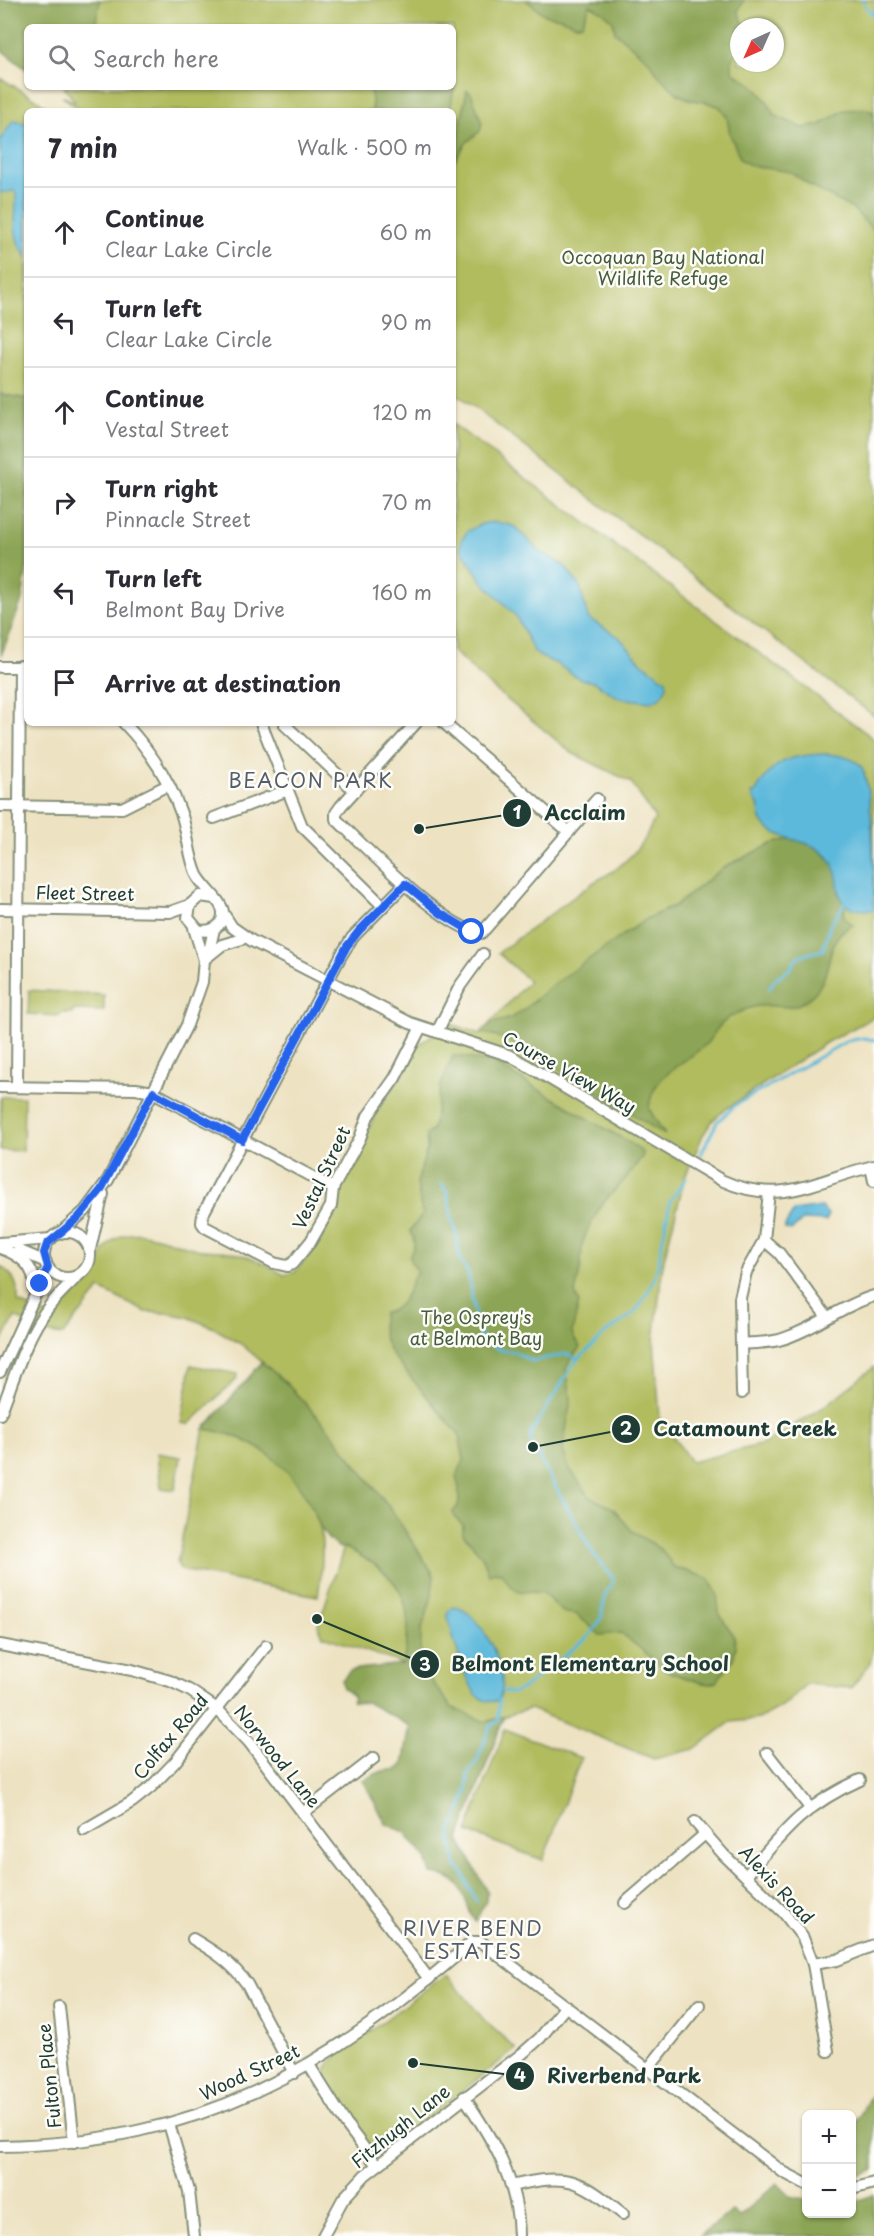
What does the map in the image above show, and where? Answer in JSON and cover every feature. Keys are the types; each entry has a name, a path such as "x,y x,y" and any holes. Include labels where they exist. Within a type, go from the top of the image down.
{"street":[{"path":"0,667 23,667 16,1087"},
{"path":"0,1414 40,1319 90,1261 99,1204 108,1180 194,1010 202,982 204,960 215,928 222,920 222,906 197,873 182,817 168,785 149,753 127,726"},
{"path":"262,726 299,820 306,832 383,906"},
{"path":"266,735 283,726"},
{"path":"289,726 355,791"},
{"path":"413,726 336,813 336,819 405,884 440,913 472,932 481,933 597,799"},
{"path":"447,726 569,832"},
{"path":"0,806 122,808 168,785"},
{"path":"214,818 288,790"},
{"path":"197,873 192,902 187,911 204,960"},
{"name":"Vestal Street","path":"405,884 352,938 201,1218 205,1227 274,1263 287,1266 296,1260 311,1241 331,1206 333,1188 357,1145 372,1110 395,1078 421,1027"},
{"path":"192,902 203,896 214,898"},
{"name":"Fleet Street","path":"0,909 170,912 192,902"},
{"name":"Fleet Street","path":"170,912 192,925"},
{"name":"Course View Way","path":"223,913 232,927 247,940"},
{"path":"192,925 205,931 215,928"},
{"name":"Course View Way","path":"215,928 247,940 421,1027 480,1044 511,1056 721,1180 737,1187 769,1192 797,1190 872,1166"},
{"path":"204,960 222,945 247,940"},
{"path":"437,1032 460,986 483,954"},
{"path":"0,1087 136,1089 153,1092 333,1188"},
{"path":"872,1166 874,1181"},
{"path":"0,1372 47,1265 45,1248 85,1210 108,1180"},
{"path":"742,1393 741,1286 752,1259 764,1240 769,1192"},
{"path":"0,1245 70,1232 86,1241 90,1250"},
{"path":"764,1240 779,1253 827,1317"},
{"path":"0,1245 47,1265 54,1274 62,1278 72,1278 80,1274"},
{"path":"0,1245 15,1253 30,1269 35,1280 32,1302"},
{"path":"741,1344 777,1341 791,1336 856,1302 874,1296"},
{"name":"Norwood Lane","path":"0,1645 147,1674 189,1690 217,1709 249,1742 429,1979"},
{"name":"Colfax Road","path":"84,1830 132,1803 151,1788 175,1762 266,1646"},
{"path":"767,1754 810,1808"},
{"path":"303,1813 375,1758"},
{"path":"746,1876 789,1826 810,1808 839,1789 860,1780"},
{"name":"Alexis Road","path":"695,1822 794,1924 803,1938 813,1964 828,2051"},
{"path":"625,1903 705,1834"},
{"path":"193,1939 219,1954 247,1984 294,2073"},
{"name":"Wood Street","path":"0,2146 74,2142 118,2136 169,2124 236,2101 309,2065 346,2041 476,1941 481,1942 566,2006"},
{"path":"813,1964 837,1960 874,1946"},
{"path":"648,2069 699,2005"},
{"path":"566,2006 783,2172 802,2182"},
{"name":"Fitzhugh Lane","path":"322,2236 343,2199 376,2164 531,2046 566,2006"},
{"name":"Fulton Place","path":"60,2007 74,2142"},
{"path":"309,2065 346,2124 376,2164"},
{"path":"464,2097 501,2157 511,2186 519,2224 519,2236"},
{"path":"169,2124 189,2191 194,2236"},
{"path":"511,2186 548,2178 576,2182 623,2214"},
{"path":"856,2188 874,2183"}],"green space":[{"name":"Occoquan Bay National Wildlife Refuge","path":"0,0 874,0 874,716 456,393 456,108 77,108 62,96 76,103 66,90 456,90 456,24 24,24"},
{"path":"0,0 100,0 96,24 24,24 24,68 0,49"},
{"path":"526,0 744,0 738,11 741,18 730,18 730,72 753,85 767,101 774,115 803,128 820,125 844,110 867,109 874,113 874,231 853,209 809,185 791,172 752,166 741,160 730,134 727,117 720,107 691,100 678,94 660,77 648,60 615,32 613,21 603,12 590,5 582,24 545,15"},
{"path":"0,78 48,108 24,108 24,398 0,394"},
{"path":"370,90 454,90 451,108 372,108"},
{"path":"467,90 471,93 482,123 480,131 466,143 456,158"},
{"path":"0,394 24,398 24,586 22,600 1,656"},
{"name":"The Osprey's at Belmont Bay","path":"456,426 874,739 874,1017 827,1042 713,1120 703,1135 685,1177 663,1263 654,1341 660,1418 691,1462 764,1444 824,1407 874,1367 874,1651 869,1665 851,1688 806,1684 788,1702 759,1719 731,1722 694,1749 654,1759 530,1709 485,1722 450,1707 419,1663 415,1633 434,1575 390,1508 325,1425 286,1383 241,1344 214,1328 188,1317 146,1312 100,1289 63,1335 48,1333 15,1317 0,1345 0,1266 15,1281 18,1302 55,1319 67,1301 93,1274 106,1248 115,1239 126,1235 149,1235 197,1249 241,1254 284,1275 295,1272 317,1246 337,1204 342,1185 377,1111 408,1066 418,1045 449,1023 480,1034 529,981 498,953 593,883 615,870 633,854 645,838 655,818 631,782 572,753 487,683 456,654"},
{"path":"789,839 812,846 826,855 838,877 839,894 845,903 844,917 853,925 842,931 836,940 822,983 803,1002 785,1007 759,1006 734,1015 721,1024 704,1046 661,1079 651,1097 649,1109 665,1135 542,1058 515,1044 480,1034 490,1024 511,1018 522,1011 551,986 648,918 676,905 724,867 772,844"},
{"path":"29,990 104,995 104,1011 73,1010 73,1013 60,1013 60,1016 28,1014"},
{"path":"453,1056 495,1064 632,1144 643,1153 628,1176 602,1204 582,1244 581,1266 575,1293 579,1303 572,1332 580,1347 566,1369 571,1398 563,1450 569,1468 590,1497 613,1508 632,1531 662,1550 674,1567 708,1578 717,1593 719,1613 734,1637 736,1647 733,1660 716,1682 702,1683 669,1672 621,1633 600,1635 576,1614 560,1610 543,1593 518,1591 501,1573 493,1572 489,1575 476,1548 463,1534 463,1525 454,1517 453,1512 458,1506 459,1499 456,1477 464,1460 459,1435 392,1355 382,1330 383,1313 396,1308 401,1303 417,1270 410,1260 414,1238 410,1231 422,1215 417,1183 427,1148 426,1135 433,1129 441,1084"},
{"path":"1,1097 24,1097 23,1151 0,1150"},
{"path":"262,1362 286,1383 325,1425 390,1508 434,1575 431,1600 421,1631 421,1656 428,1676 451,1707 485,1722 504,1717 459,1839 487,1891 486,1901 475,1922 457,1884 451,1879 431,1874 426,1858 405,1832 386,1824 363,1780 403,1765 410,1726 368,1703 352,1702 354,1697 343,1688 342,1680 350,1671 357,1669 403,1664 408,1623 406,1606 400,1592 379,1568 344,1547 340,1548 329,1539 321,1529 301,1489 291,1476 266,1453 237,1437 204,1429"},
{"path":"191,1365 238,1374 236,1380 189,1424 181,1423"},
{"path":"204,1429 243,1440 261,1450 279,1463 306,1494 316,1513 322,1541 318,1596 181,1570 177,1563"},
{"path":"157,1453 181,1457 175,1490 161,1488"},
{"path":"344,1547 380,1568 392,1579 400,1592 406,1606 408,1623 403,1664 323,1636 318,1626"},
{"path":"505,1729 581,1758 543,1860 467,1832"},
{"path":"446,1974 485,2021 516,2049 393,2145 384,2149 375,2148 363,2138 342,2108 327,2082 327,2068 331,2061"},
{"path":"874,2092 874,2170 856,2177 856,2121"},
{"path":"777,2183 790,2196 802,2198 802,2218 856,2218 856,2201 874,2195 874,2236 700,2236 732,2211 739,2217"}],"water":[{"path":"15,120 24,123 24,253 16,234 16,193 14,191 0,193 0,141"},
{"path":"493,522 515,527 539,551 565,566 580,587 588,618 619,637 641,662 666,680 667,686 661,697 651,702 619,698 594,682 580,679 557,664 539,656 533,650 516,616 482,581 461,549 461,540 468,531 481,524"},
{"path":"827,754 854,760 861,766 865,777 871,813 874,910 847,906 839,892 832,862 817,848 769,829 760,817 758,805 752,795 769,773 784,761 803,756"},
{"path":"821,1207 828,1214 826,1221 803,1220 792,1230 785,1229 794,1211"},
{"path":"454,1607 474,1619 492,1647 502,1678 502,1691 497,1701 481,1699 469,1683 448,1617 448,1612"}],"waterway":[{"path":"863,0 874,16"},
{"path":"769,989 776,978 790,969 799,956 823,950 830,925 845,903"},
{"path":"700,1156 717,1122 737,1104 847,1041 864,1038 874,1040"},
{"path":"503,1691 513,1693 524,1688 588,1637 601,1618 606,1592 613,1584 612,1577 594,1555 533,1447 530,1441 531,1433 575,1362 607,1332 637,1310 654,1279 670,1201 686,1178"},
{"path":"442,1184 448,1195 460,1260 468,1273 480,1336 500,1350 515,1352 531,1361 567,1354 578,1359"},
{"path":"476,1901 462,1872 457,1867 451,1835 467,1790 468,1774 477,1761 490,1727 498,1720 499,1700"}],"place":[{"name":"Acclaim","path":"419,829"},
{"name":"Catamount Creek","path":"533,1447"},
{"name":"Belmont Elementary School","path":"317,1619"},
{"name":"Riverbend Park","path":"413,2063"}],"district":[{"name":"BEACON PARK","path":"311,781"},
{"name":"RIVER BEND ESTATES","path":"473,1940"}],"route":[{"path":"40,1284 48,1267 44,1253 47,1244 92,1203 108,1180 153,1092 242,1140 352,938 405,884 440,913 472,932"}]}
